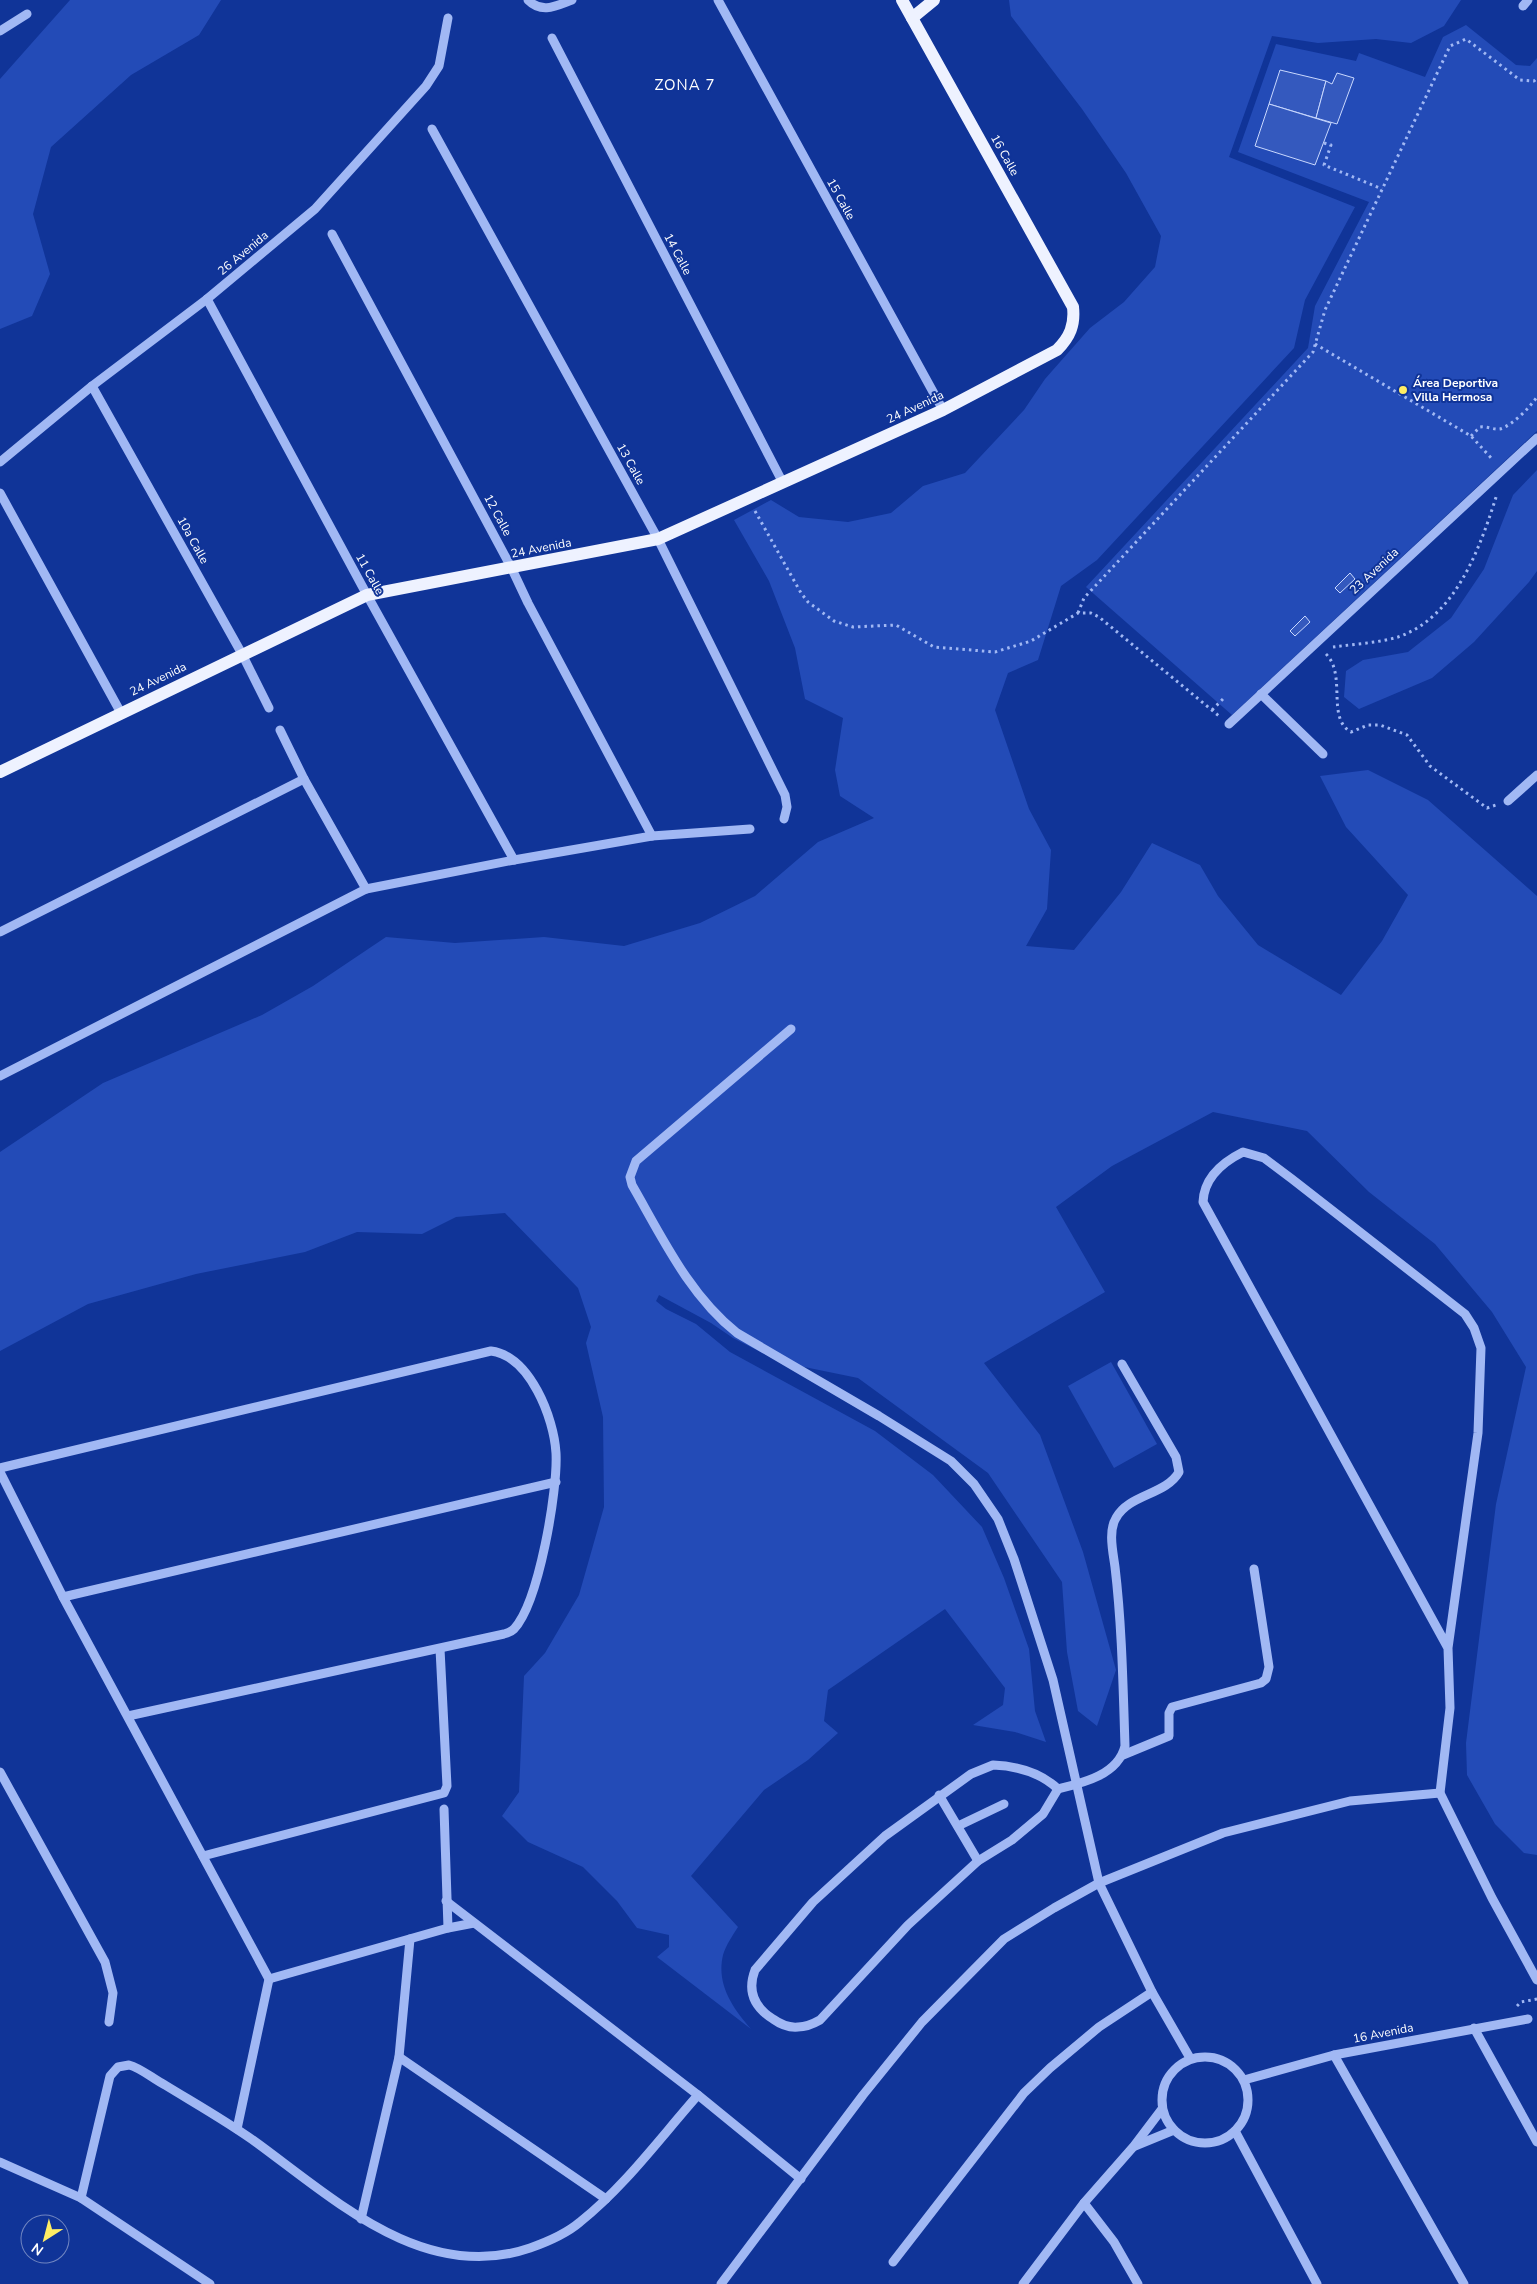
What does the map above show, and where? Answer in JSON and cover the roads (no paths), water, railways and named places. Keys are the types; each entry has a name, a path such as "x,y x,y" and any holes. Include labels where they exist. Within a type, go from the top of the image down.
{"main road":[{"name":"16 Calle","path":"902,0 1073,307 1073,326"},
{"path":"912,18 934,0"},
{"name":"24 Avenida","path":"0,772 367,595 658,539 943,410 1057,350 1069,335 1073,326"}],"street":[{"path":"528,0 534,5 545,9 572,0"},
{"name":"15 Calle","path":"718,0 943,410"},
{"path":"0,31 26,14"},
{"name":"26 Avenida","path":"0,462 92,386 207,299 314,209 426,86 439,66 448,18"},
{"name":"14 Calle","path":"552,38 782,482"},
{"name":"13 Calle","path":"432,129 658,539 785,795 787,807 784,819"},
{"name":"12 Calle","path":"332,234 511,567 528,604 652,836"},
{"name":"11 Calle","path":"207,299 367,595 514,860"},
{"name":"10a Calle","path":"92,386 242,654 269,708"},
{"name":"23 Avenida","path":"1229,724 1537,438"},
{"path":"0,493 121,713"},
{"path":"1261,694 1323,754"},
{"path":"280,730 304,780 366,889"},
{"path":"1508,801 1537,775"},
{"path":"0,932 304,780"},
{"path":"0,1076 366,889 514,860 652,836 750,829"},
{"path":"791,1030 636,1161 630,1177 632,1185 680,1268 718,1318 737,1333 879,1416 951,1462 974,1484 998,1519 1014,1559 1053,1680 1099,1883 1152,1992 1190,2058"},
{"path":"1448,1648 1203,1202 1207,1180 1223,1165 1243,1152 1264,1158 1292,1179 1465,1314 1474,1328 1481,1348 1478,1433 1448,1648 1450,1708 1440,1793 1492,1898 1537,1980"},
{"path":"0,1468 491,1351 500,1352 517,1363 526,1373 537,1392 548,1419 556,1451 556,1482 540,1572 514,1629 504,1634 440,1649 128,1716"},
{"path":"1122,1364 1176,1457 1179,1472 1174,1480 1124,1508 1117,1516 1112,1528 1120,1605 1125,1746 1123,1755"},
{"path":"0,1472 63,1597 269,1979 238,2129"},
{"path":"63,1597 556,1482"},
{"path":"1058,1789 1049,1781 1020,1768 993,1764 971,1774 939,1795 885,1836 813,1902 755,1970 751,1980 751,1991 760,2009 787,2026 809,2025 820,2020 908,1925 978,1861 1012,1840 1043,1814 1058,1789 1076,1785 1111,1769 1123,1755 1169,1736 1169,1713 1172,1707 1261,1683 1266,1680 1269,1667 1254,1569"},
{"path":"203,1856 444,1793 447,1786 440,1649"},
{"path":"0,1772 105,1962 113,1993 110,2022"},
{"path":"721,2284 863,2095 922,2022 1004,1939 1099,1883 1224,1833 1350,1801 1440,1793"},
{"path":"939,1795 978,1861"},
{"path":"958,1826 1004,1804"},
{"path":"444,1809 448,1928"},
{"path":"446,1901 698,2095 801,2179"},
{"path":"269,1979 448,1928 474,1923"},
{"path":"361,2219 399,2057 410,1939"},
{"path":"893,2262 1024,2094 1050,2068 1099,2027 1152,1992"},
{"name":"16 Avenida","path":"1244,2080 1334,2055 1528,2019"},
{"path":"1474,2028 1537,2142"},
{"path":"1334,2055 1464,2284"},
{"path":"1206,2056 1221,2059 1235,2068 1244,2080 1248,2093 1248,2107 1244,2120 1235,2132 1224,2139 1211,2143 1197,2142 1184,2138 1166,2120 1162,2109 1162,2093 1167,2078 1177,2066 1190,2058 1206,2056"},
{"path":"399,2057 606,2199"},
{"path":"81,2198 109,2079 112,2072 118,2067 125,2065 132,2066 238,2129 361,2219 412,2245 453,2255 485,2256 513,2254 546,2242 578,2224 606,2199 698,2095"},
{"path":"1023,2284 1084,2203 1134,2146 1162,2109"},
{"path":"1134,2146 1174,2130"},
{"path":"1235,2132 1317,2284"},
{"path":"0,2162 81,2198 210,2284"},
{"path":"1084,2203 1114,2242 1138,2284"}],"place":[{"name":"Área Deportiva Villa Hermosa","path":"1403,390"}],"district":[{"name":"ZONA 7","path":"685,85"}]}
